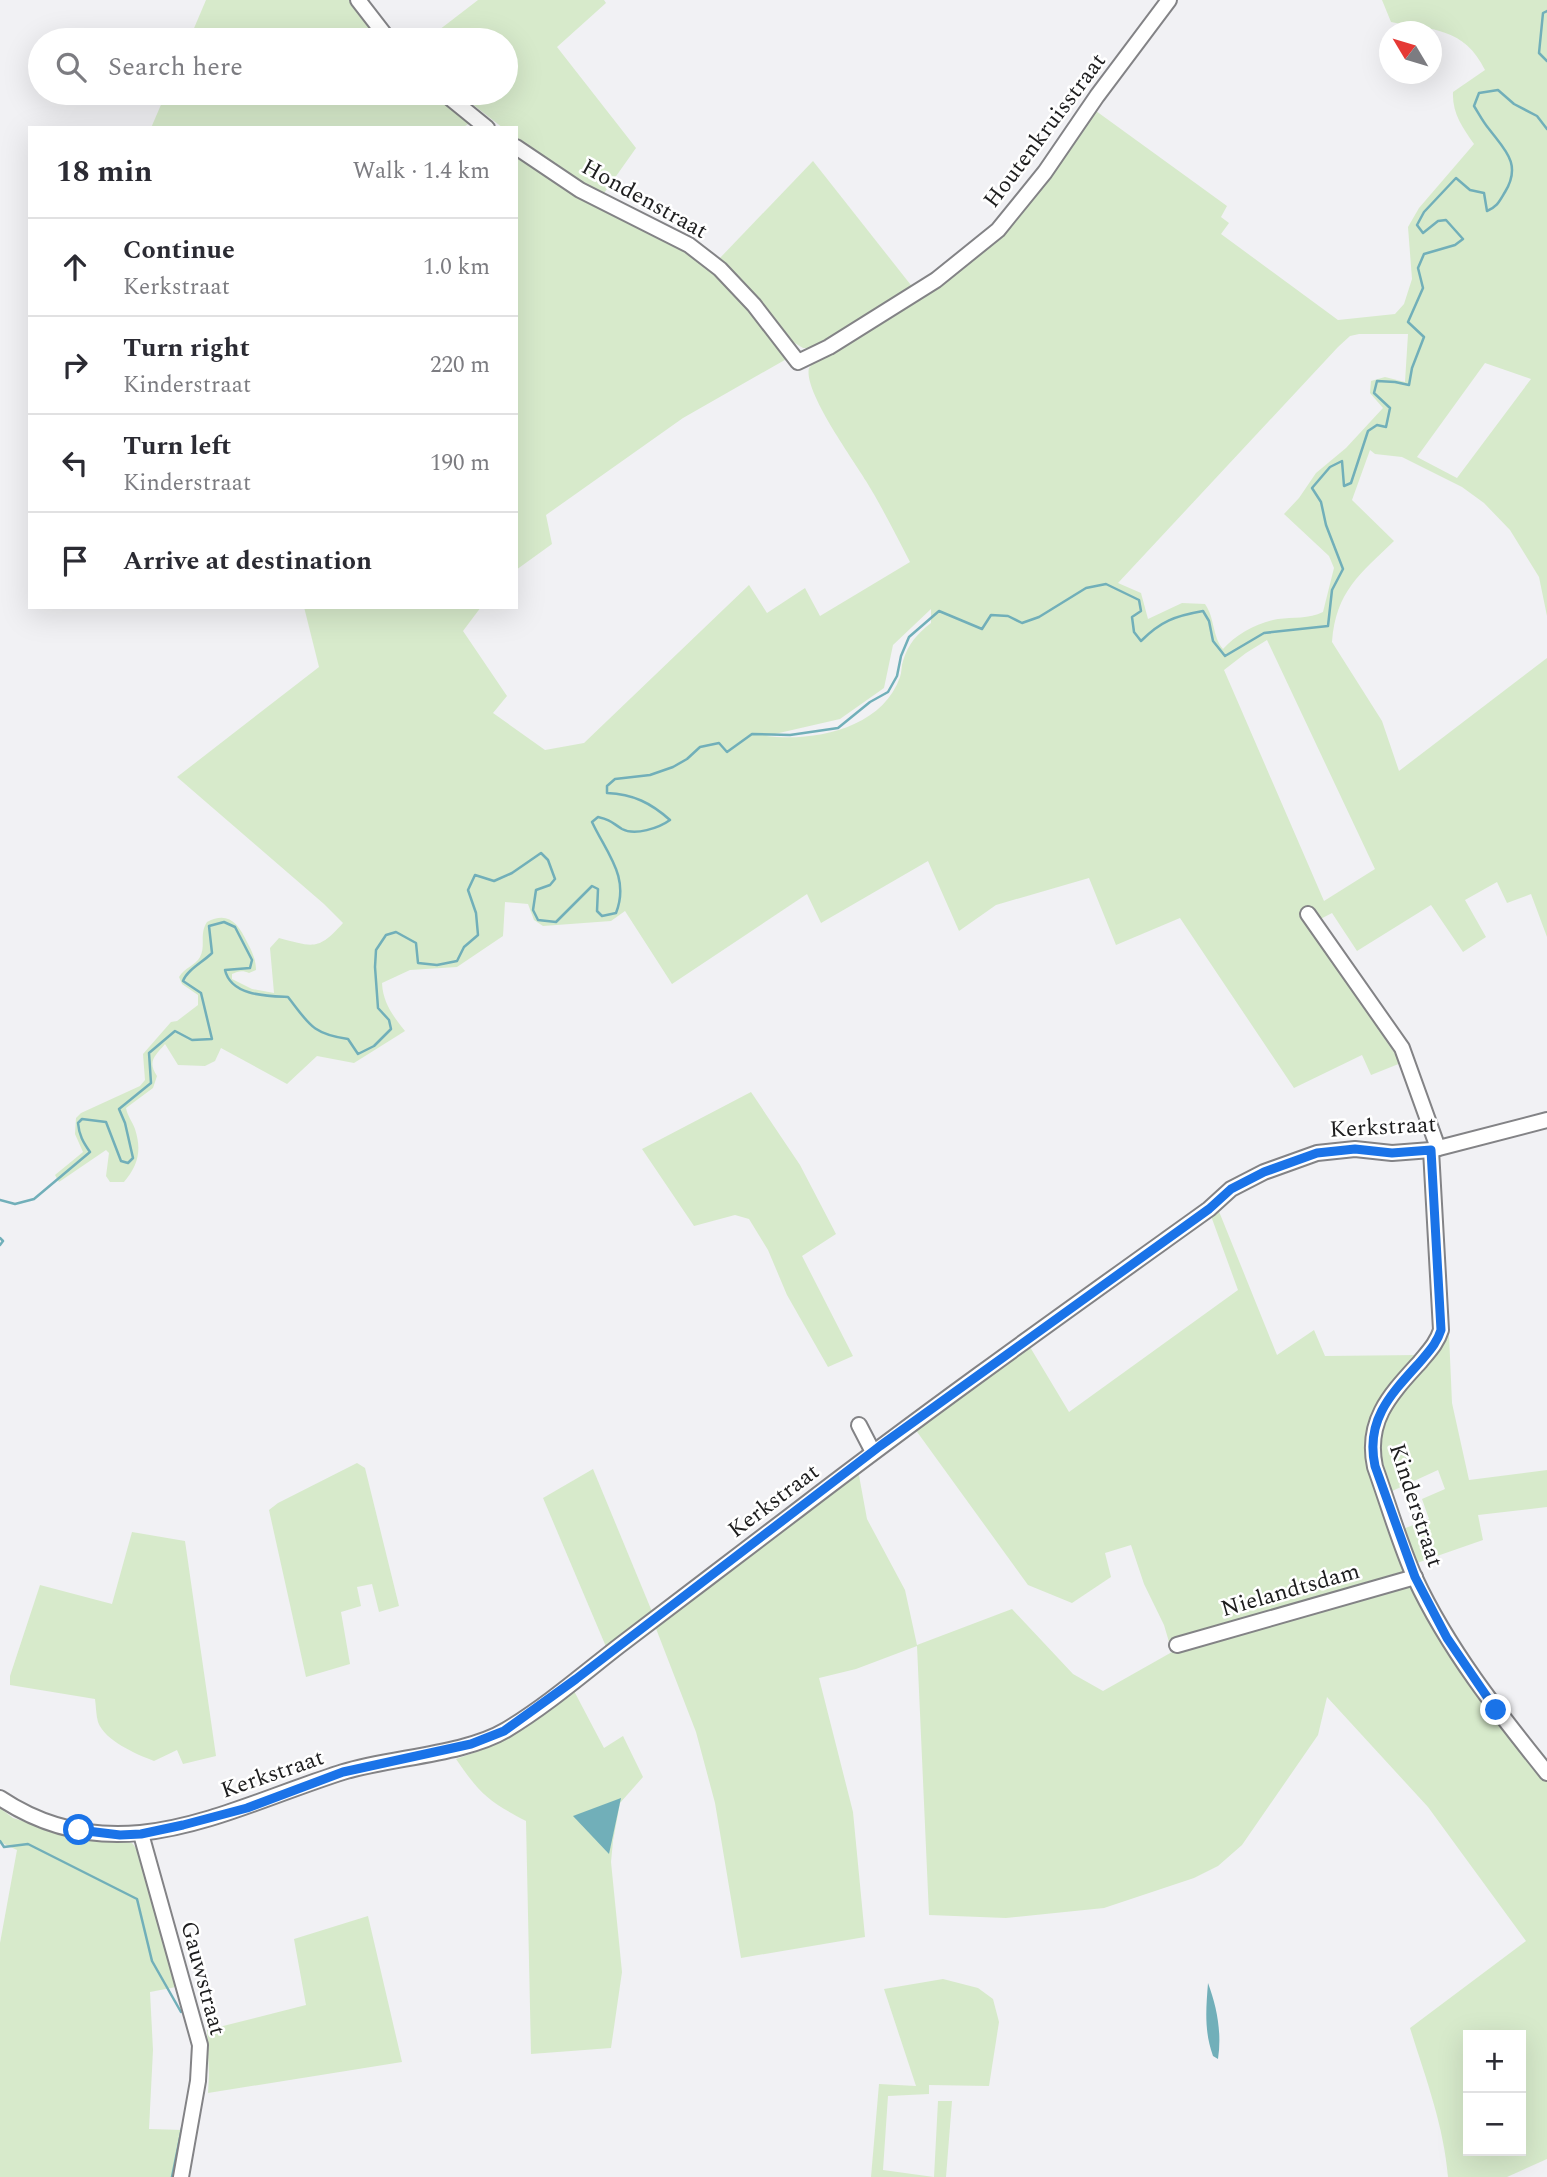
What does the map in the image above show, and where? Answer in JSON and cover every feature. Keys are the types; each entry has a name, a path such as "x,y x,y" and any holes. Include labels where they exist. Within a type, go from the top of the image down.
{"street":[{"path":"358,0 380,28"},
{"name":"Houtenkruisstraat","path":"798,362 829,347 936,280 998,230 1045,172 1097,96 1169,0"},
{"path":"459,105 485,126"},
{"name":"Hondenstraat","path":"518,148 580,190 689,245 720,270 754,305 798,362"},
{"name":"Kinderstraat","path":"1308,914 1402,1048 1435,1149 1441,1330 1435,1345 1390,1396 1378,1419 1371,1441 1375,1466 1415,1577 1454,1648 1496,1710 1547,1773"},
{"name":"Kerkstraat","path":"0,1798 13,1807 57,1825 100,1834 141,1834 247,1808 343,1772 471,1744 504,1731 587,1671 873,1452 1198,1217 1231,1189 1264,1172 1317,1153 1355,1149 1392,1153 1435,1149 1547,1120"},
{"path":"859,1425 873,1452"},
{"name":"Nielandtsdam","path":"1177,1645 1415,1577"},
{"name":"Gauwstraat","path":"141,1834 200,2045 198,2081 181,2177"}],"green space":[{"path":"206,0 350,0 372,28 194,28"},
{"path":"478,0 604,0 606,3 557,47 636,148 602,196 518,138 518,126 500,126 473,105 518,105 518,28 442,28"},
{"path":"1382,0 1547,0 1547,616 1539,577 1510,530 1484,503 1462,487 1402,457 1375,454 1370,450 1352,500 1394,541 1360,574 1344,596 1334,624 1332,642 1382,721 1399,771 1547,658 1547,937 1531,894 1507,903 1497,882 1465,900 1486,937 1463,952 1431,905 1357,951 1332,913 1309,925 1401,1063 1371,1075 1362,1055 1294,1088 1180,918 1116,945 1089,878 996,905 959,931 928,861 821,923 807,894 672,984 625,911 611,921 543,926 534,920 528,904 505,902 503,936 457,967 410,970 382,983 387,1003 405,1031 354,1063 317,1056 287,1084 221,1048 215,1061 205,1066 178,1065 165,1044 152,1062 157,1076 153,1088 126,1108 135,1129 138,1151 133,1170 124,1182 110,1182 106,1176 109,1153 106,1150 59,1182 55,1175 83,1152 75,1134 76,1118 81,1113 140,1086 145,1080 143,1054 171,1022 177,1021 198,1005 198,995 182,984 179,977 200,957 203,931 207,922 221,918 232,921 240,929 252,952 256,970 249,973 236,972 232,974 232,979 252,989 274,993 270,948 279,938 308,945 315,944 327,938 343,923 177,777 319,667 304,609 480,609 463,631 507,696 493,713 545,750 584,743 749,585 767,613 805,588 820,616 910,562 872,491 821,408 809,379 809,368 815,361 1000,236 1042,188 1096,111 1227,206 1221,217 1229,223 1221,234 1338,320 1395,314 1404,304 1412,279 1408,227 1419,208 1474,144 1456,113 1453,92 1485,70 1467,45 1442,32 1442,21 1391,21","holes":["1408,334 1405,382 1385,377 1371,381 1370,393 1383,408 1346,448 1316,473 1284,514 1329,556 1334,568 1323,612 1263,623 1241,634 1223,649 1205,604 1182,603 1148,619 1141,593 1118,583 1350,336","1485,363 1531,379 1457,478 1417,457","931,609 931,623 910,644 902,663 900,677 891,695 878,709 862,720 824,734 804,737 766,736 840,719 884,688 893,645","1267,640 1375,869 1324,901 1224,670"]},
{"path":"161,105 452,105 473,121 465,126 152,126"},
{"path":"518,153 591,204 665,235 688,248 729,286 790,357 683,418 546,515 552,544 518,569"},
{"path":"813,161 914,289 812,348 803,348 793,342 719,259"},
{"path":"751,1092 800,1165 836,1234 802,1256 853,1356 828,1367 787,1295 768,1250 749,1219 735,1215 694,1226 642,1149"},
{"path":"1218,1209 1277,1355 1314,1330 1325,1356 1418,1355 1375,1411 1367,1429 1366,1452 1406,1567 1409,1584 1458,1664 1547,1782 1547,2159 1507,2177 1448,2177 1438,2120 1410,2028 1526,1941 1428,1807 1327,1697 1318,1735 1242,1845 1218,1866 1194,1878 1104,1908 1006,1918 929,1915 917,1646 856,1669 819,1678 853,1812 865,1937 741,1958 715,1803 696,1732 655,1626 858,1470 867,1519 905,1590 917,1645 1012,1609 1073,1674 1103,1691 1172,1652 1164,1625 1144,1584 1131,1545 1105,1553 1111,1577 1072,1603 1028,1585 915,1429 1030,1347 1069,1412 1238,1290 1211,1216"},
{"path":"1449,1335 1452,1403 1469,1480 1547,1470 1547,1507 1478,1515 1483,1540 1417,1563 1403,1529 1429,1519 1422,1499 1445,1489 1438,1470 1390,1492 1383,1471 1379,1438 1387,1412"},
{"path":"357,1463 365,1468 399,1606 379,1612 372,1584 357,1587 361,1606 341,1612 350,1664 306,1677 269,1510"},
{"path":"593,1469 653,1614 607,1649 543,1498"},
{"path":"132,1532 185,1541 216,1756 183,1764 177,1750 154,1761 122,1746 107,1735 98,1722 95,1699 10,1685 10,1676 40,1585 112,1604"},
{"path":"573,1689 604,1748 623,1736 643,1777 620,1803 613,1841 611,1862 622,1972 611,2048 531,2054 526,1821 486,1796 456,1759 490,1747 530,1725"},
{"path":"0,1808 13,1818 65,1834 132,1843 142,1856 176,1987 150,1992 153,2050 149,2129 183,2130 176,2177 0,2177 0,1943 17,1850 0,1842"},
{"path":"368,1916 402,2062 208,2093 207,2030 306,2005 294,1939"},
{"path":"943,1979 978,1988 993,1999 999,2022 989,2086 929,2085 929,2094 888,2096 883,2170 934,2177 871,2177 879,2084 916,2086 884,1989"},
{"path":"938,2101 952,2101 946,2177 934,2177"}],"water":[{"path":"621,1798 609,1854 573,1816"},
{"path":"1208,1983 1218,2020 1218,2059 1213,2056 1207,2029"}],"waterway":[{"path":"1547,11 1543,13 1539,53 1547,61"},
{"path":"0,1200 15,1204 34,1199 90,1152 79,1131 78,1123 82,1119 106,1122 121,1161 128,1163 133,1158 119,1109 151,1083 149,1053 175,1031 192,1040 212,1039 201,993 183,981 212,953 209,926 224,922 235,927 252,960 250,968 225,970 234,985 251,993 288,997 312,1026 326,1034 348,1039 358,1054 374,1046 391,1029 389,1020 378,1008 375,967 376,950 386,935 396,932 416,943 418,963 437,965 457,961 464,947 478,935 476,913 468,890 475,875 494,881 512,873 541,853 548,860 555,879 550,885 536,890 533,910 538,920 556,922 592,886 598,889 597,911 602,916 616,913 620,900 619,877 592,822 598,817 633,832 660,826 670,820 641,800 607,793 607,786 615,779 650,775 673,767 700,747 719,743 727,752 752,734 790,735 838,728 870,702 888,692 897,676 909,637 939,611 982,629 991,615 1008,616 1022,623 1039,617 1086,588 1106,584 1139,600 1141,611 1132,617 1134,632 1141,641 1169,620 1203,611 1209,621 1213,641 1225,656 1264,633 1328,626 1332,590 1343,569 1326,525 1321,502 1312,488 1330,467 1342,461 1344,486 1351,483 1368,431 1377,425 1386,427 1390,408 1374,393 1377,381 1409,385 1412,368 1424,337 1408,322 1423,288 1418,268 1424,254 1455,245 1463,239 1446,220 1438,221 1423,233 1417,225 1424,212 1456,178 1470,190 1484,193 1487,211 1498,204 1510,182 1512,165 1509,158 1474,106 1479,93 1498,90 1514,104 1537,116 1547,129"},
{"path":"0,1238 3,1241 0,1245"},
{"path":"0,1841 4,1847 28,1844 137,1899 152,1961 181,2012"},
{"path":"172,2177 182,2128"}],"route":[{"path":"79,1830 100,1834 141,1834 183,1825 247,1808 343,1772 471,1744 504,1731 880,1446 1209,1209 1231,1189 1264,1172 1317,1153 1355,1149 1392,1153 1431,1150 1441,1330 1435,1345 1390,1396 1373,1431 1372,1453 1415,1577 1447,1638 1496,1710"}]}
